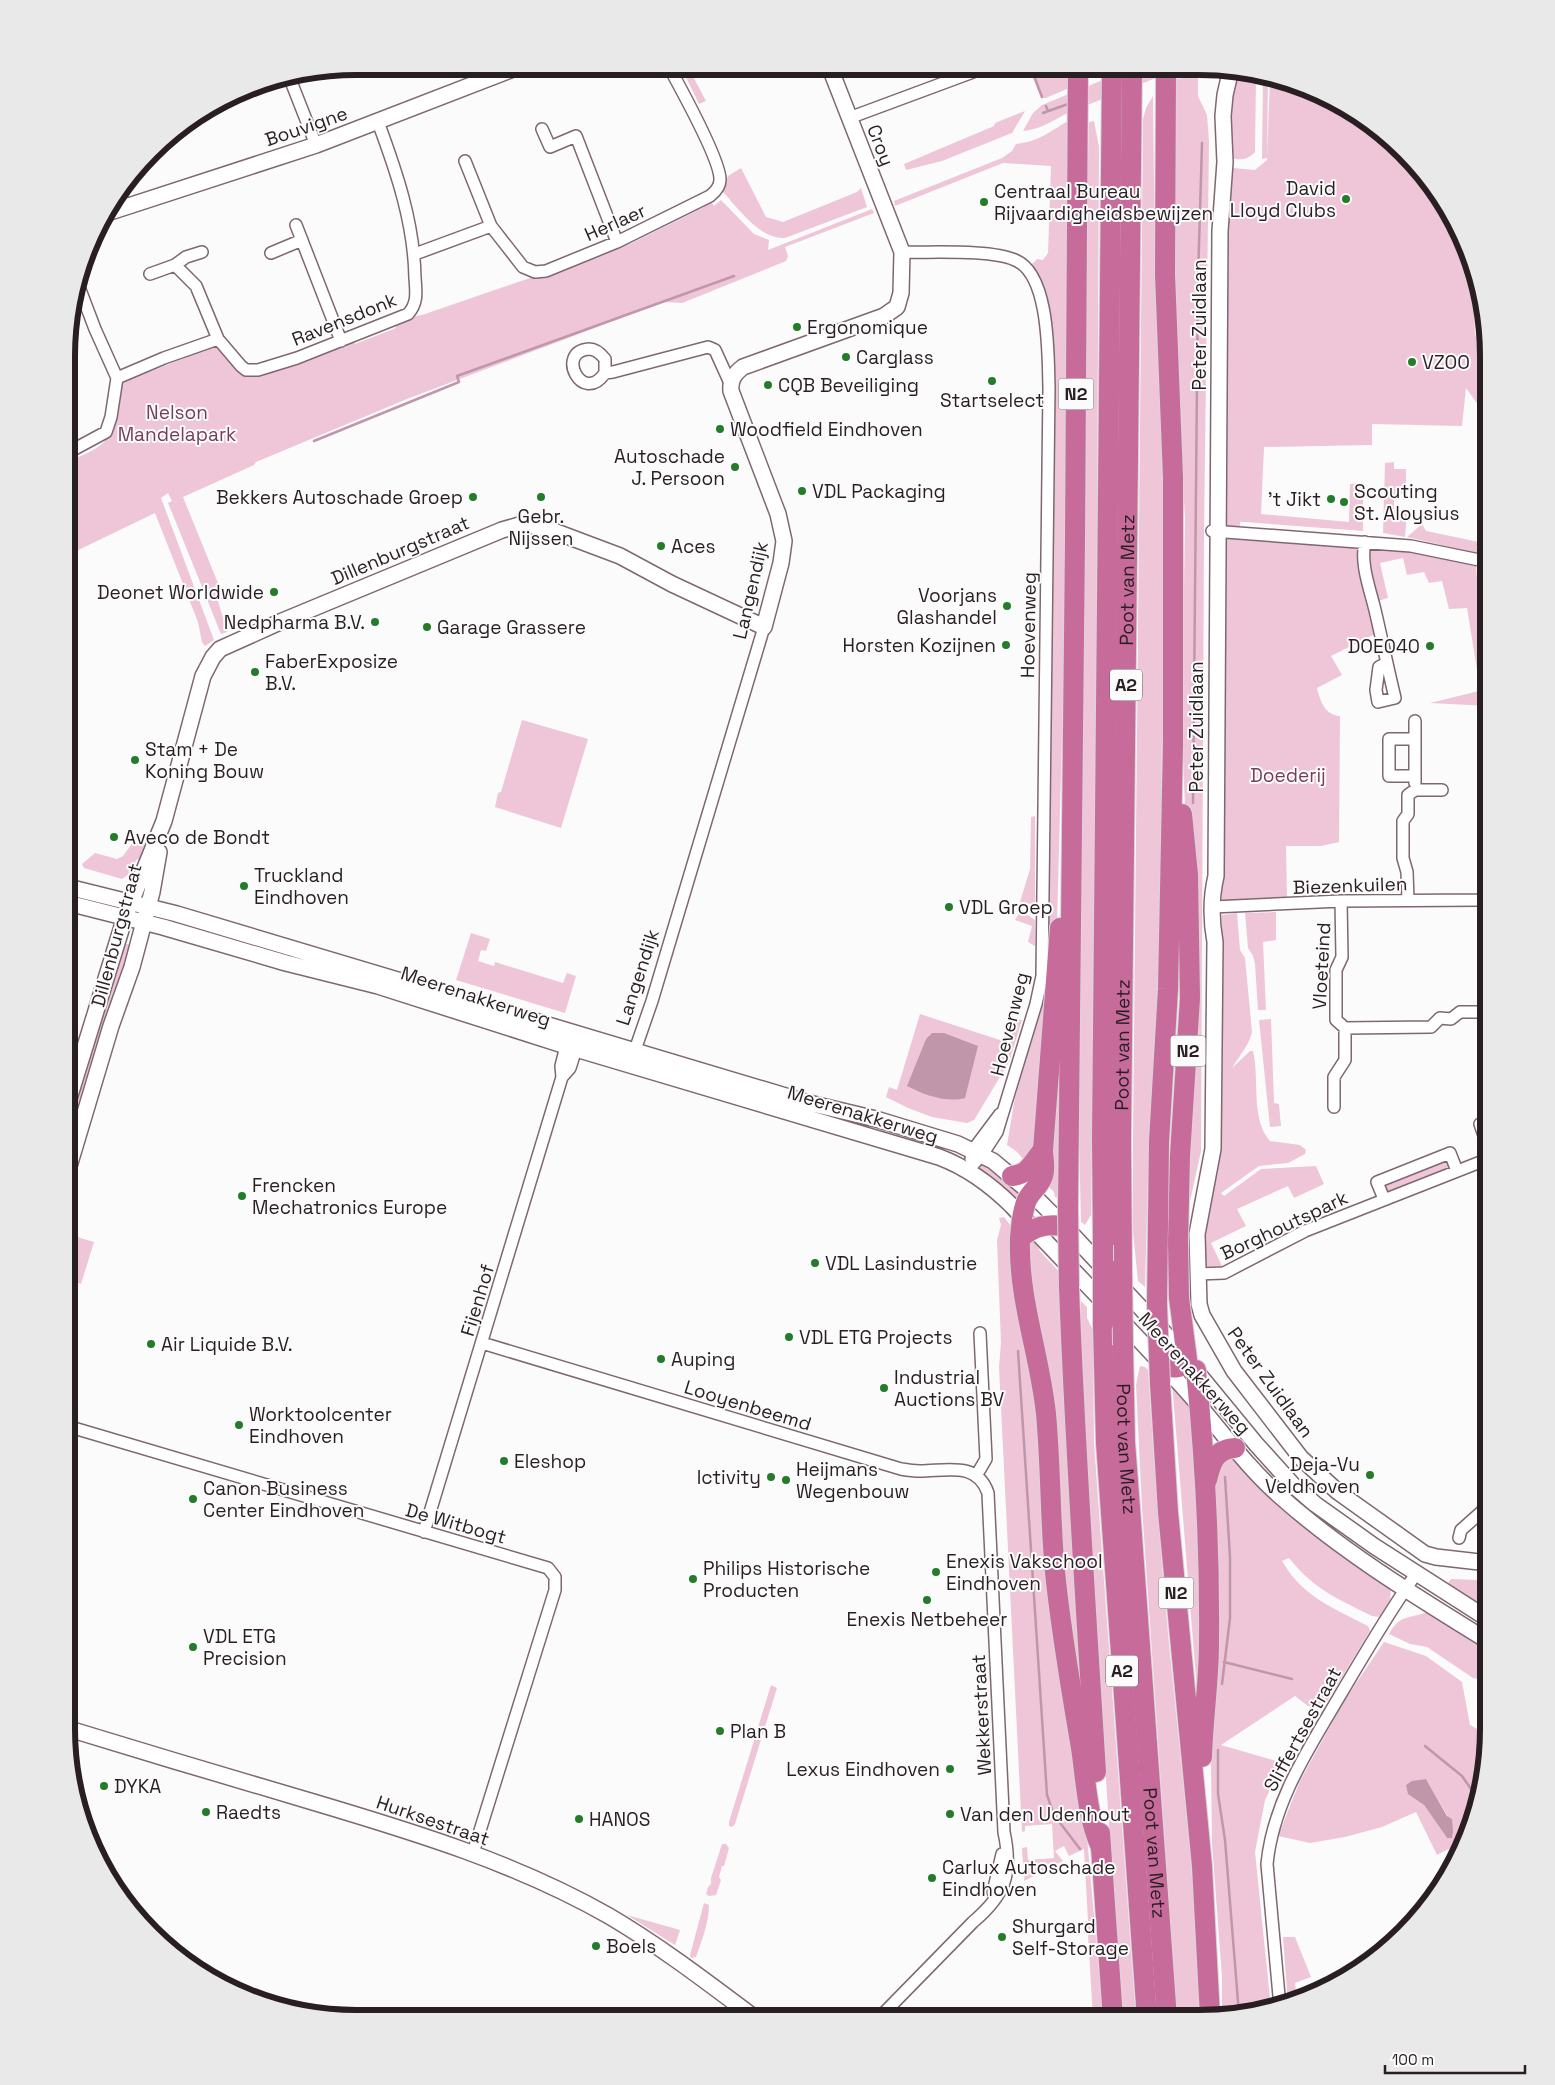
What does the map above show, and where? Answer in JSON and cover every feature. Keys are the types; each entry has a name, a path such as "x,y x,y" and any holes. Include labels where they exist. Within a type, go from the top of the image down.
{"highway":[{"name":"N2","path":"1078,75 1076,541 1066,1217 1085,1626 1112,2010"},
{"name":"Poot van Metz","path":"1112,75 1102,1138 1103,1324 1106,1443 1146,2010"},
{"name":"Poot van Metz","path":"1132,75 1122,1129 1123,1345 1125,1442 1166,2010"},
{"name":"Poot van Metz","path":"1166,75 1165,274 1173,478 1173,743 1168,989 1159,1142 1157,1303 1168,1512 1197,1803 1210,2009"},
{"name":"N2","path":"1173,743 1180,778 1188,875 1190,930 1190,1015 1180,1156 1178,1242 1179,1298 1191,1364"},
{"name":"N2","path":"1032,1194 1043,1176 1042,1150 1063,890 1071,865"},
{"name":"N2","path":"1012,1176 1029,1170 1042,1150"},
{"path":"1032,1194 1026,1204 1026,1228 1046,1225 1066,1217"},
{"name":"N2","path":"1026,1228 1022,1277 1026,1311 1043,1383 1055,1570 1064,1654 1086,1779 1091,1822 1101,1847"},
{"path":"1161,1374 1179,1368 1184,1364 1191,1364 1199,1404"},
{"name":"N2","path":"1197,1803 1202,1762 1209,1645 1205,1487 1199,1404"},
{"name":"N2","path":"1205,1487 1215,1456 1225,1450 1235,1448"}],"street":[{"name":"Bouvigne","path":"123,200 316,145 378,122 489,75"},
{"name":"Herlaer","path":"465,161 491,226 523,267 535,272 546,271 617,242 710,196 719,185 720,178 711,153 673,75"},
{"name":"Croy","path":"833,75 902,252"},
{"name":"Croy","path":"849,118 965,75"},
{"name":"Peter Zuidlaan","path":"1229,77 1224,96 1222,134 1219,144 1218,184 1221,195 1218,485 1214,500 1216,532 1212,560 1217,578 1216,876 1220,889 1217,907 1220,930 1216,942 1212,1149 1210,1172 1199,1216 1197,1234 1199,1304 1210,1332 1234,1371 1301,1458 1338,1492 1429,1556 1480,1562"},
{"path":"292,82 316,145"},
{"name":"Ravensdonk","path":"218,339 246,370 258,370 341,342 408,314 414,308 416,303 415,254 406,203 378,122"},
{"path":"542,129 550,147 576,136 617,242"},
{"path":"296,225 341,342"},
{"path":"415,254 491,226"},
{"path":"271,253 302,240"},
{"path":"150,274 175,265 186,257 202,252"},
{"path":"730,383 735,374 743,368 884,316 897,307 901,293 902,252"},
{"name":"Hoevenweg","path":"902,252 1000,255 1018,260 1035,280 1045,318 1049,388 1042,976 1036,1004 997,1132 978,1152 968,1170"},
{"path":"117,378 164,358 218,339 196,286 175,265"},
{"path":"75,448 106,432 111,416 117,378 82,294"},
{"path":"605,372 614,372 708,346 715,350 730,383"},
{"name":"Langendijk","path":"635,1050 652,1001 764,627 781,563 784,541 778,514 730,383"},
{"name":"Dillenburgstraat","path":"75,1147 132,967 148,906 164,821 202,676 220,649 280,622 502,530 523,524 551,530 620,556 672,584 764,627"},
{"path":"1216,532 1411,546 1480,560"},
{"path":"1365,542 1363,556 1387,663"},
{"path":"1414,721 1415,790"},
{"path":"1415,739 1389,739 1389,776 1415,776"},
{"path":"1408,900 1408,872 1404,858 1403,821 1408,814 1408,795 1415,790 1442,790"},
{"name":"Dillenburgstraat","path":"75,1080 126,917 164,821"},
{"name":"Meerenakkerweg","path":"75,888 148,906 809,1103 876,1119 978,1152 993,1161 1032,1194 1066,1217 1191,1364 1256,1444 1293,1485 1315,1504 1416,1574 1480,1614"},
{"name":"Biezenkuilen","path":"1217,907 1341,901 1480,900"},
{"name":"Vloeteind","path":"1341,901 1342,957 1336,970 1336,1020 1345,1028 1431,1027 1440,1018 1451,1019 1460,1012 1480,1012"},
{"name":"Meerenakkerweg","path":"75,906 126,917 286,963 378,986 571,1047 939,1157 968,1170 994,1188 1026,1228 1161,1374 1199,1404 1267,1484 1321,1531 1382,1574 1480,1637"},
{"name":"Vloeteind","path":"1334,1107 1334,1078 1345,1060 1345,1028"},
{"name":"Fijenhof","path":"424,1532 562,1077 561,1066 571,1047"},
{"path":"1384,1199 1377,1182 1450,1153 1457,1171"},
{"name":"Borghoutspark","path":"1198,1274 1224,1273 1305,1231 1480,1162"},
{"path":"976,1476 986,1459 980,1333"},
{"name":"Looyenbeemd","path":"482,1343 901,1469 920,1471 961,1469 976,1476"},
{"name":"De Witbogt","path":"75,1428 548,1568 555,1577 555,1590 473,1853"},
{"name":"Wekkerstraat","path":"886,2010 994,1903 1004,1882 1008,1861 1004,1832 988,1493 985,1485 976,1476"},
{"path":"1459,1538 1461,1530 1480,1513"},
{"name":"Peter Zuidlaan","path":"1449,1558 1480,1556"},
{"name":"Sliffertsestraat","path":"1279,1998 1267,1864 1269,1844 1280,1807 1295,1772 1385,1618 1416,1574"},
{"name":"Hurksestraat","path":"75,1731 391,1826 473,1853 535,1879 608,1916 678,1961 744,2010"}],"green space":[{"path":"685,75 692,75 706,101 699,104"},
{"path":"1032,75 1068,75 1069,88 1046,98 1041,98"},
{"path":"1115,75 1164,75 1075,110 1043,126 1023,131 1033,113 1042,105"},
{"path":"1198,76 1198,96 1207,115 1209,141 1204,531 1201,1151 1189,1206 1185,806 1182,732 1185,517 1175,367 1176,79"},
{"path":"1236,77 1256,81 1255,152 1249,157 1234,159 1227,156 1228,121"},
{"path":"1263,82 1268,84 1267,157 1270,84 1307,96 1355,122 1398,157 1433,200 1459,248 1473,295 1475,333 1480,355 1480,407 1466,388 1462,426 1372,424 1372,445 1264,447 1261,514 1349,522 1350,484 1363,483 1363,531 1245,522 1240,522 1240,530 1228,527 1222,522 1227,173 1233,168 1255,170 1267,158 1262,159"},
{"path":"1153,96 1155,273 1164,544 1160,923 1155,1054 1149,1141 1145,1287 1138,1281 1133,1232 1133,1139 1143,119 1146,108"},
{"path":"1025,111 1012,133 942,161 906,170 904,164"},
{"path":"1070,120 1068,616 1063,698 1057,924 1033,1147 1025,1161 1007,1145 1015,1097 1042,1007 1048,976 1053,358 1031,265 1037,259 1043,260 1048,253 1051,166 1003,163 895,206 894,201 1002,158 1012,151 1016,144 1038,138"},
{"path":"1094,121 1099,147 1096,729 1091,1215 1085,1225 1081,1222 1079,1136 1085,270 1089,122"},
{"path":"741,168 766,217 783,222 857,192 861,188 867,207 785,238 776,237 758,229 723,192 728,176"},
{"name":"Nelson Mandelapark","path":"710,200 714,206 721,200 754,234 769,240 768,250 872,209 874,213 785,247 788,256 786,261 682,303 663,302 407,399 256,462 254,465 183,497 224,598 218,601 227,632 221,634 168,503 172,501 168,493 161,498 214,640 205,646 202,642 198,622 155,513 75,552 75,458 96,448 108,437 114,423 124,382 215,346 227,353 245,372 259,377 353,341 355,344 396,328 395,324 410,317 422,315 632,243 704,207 703,203"},
{"path":"1394,462 1394,469 1406,469 1406,493 1394,495 1394,512 1407,513 1405,537 1383,533 1385,463"},
{"path":"1422,524 1426,531 1480,542 1480,554 1407,537"},
{"name":"Doederij","path":"1237,536 1360,546 1375,634 1331,656 1342,675 1317,688 1327,710 1340,716 1339,842 1321,846 1286,846 1287,898 1222,901 1220,820 1222,541"},
{"path":"1368,547 1411,552 1476,566 1480,617 1480,682 1467,608 1449,609 1442,581 1429,583 1424,572 1407,575 1403,558 1380,563 1388,598 1377,601 1366,551"},
{"path":"1480,691 1480,706 1430,703"},
{"path":"522,720 588,739 561,828 495,807"},
{"path":"1035,816 1035,905 1020,902 1030,869 1031,817"},
{"path":"147,834 140,859 136,860 132,872 122,879 84,868 82,864 95,853 117,859 123,856 134,841"},
{"path":"1276,912 1276,940 1263,942 1266,1010 1258,1010 1255,964 1248,948 1245,913"},
{"path":"1019,913 1028,915 1035,920 1035,946 1028,942 1032,926 1015,920"},
{"path":"1237,913 1240,950 1245,958 1252,1032 1247,1046 1232,1068 1250,1051 1253,1051 1258,1110 1264,1132 1270,1141 1300,1145 1306,1150 1305,1154 1288,1163 1259,1166 1221,1193 1224,1196 1261,1169 1316,1166 1324,1184 1294,1198 1288,1186 1237,1209 1246,1226 1211,1243 1222,1266 1201,1267 1222,915"},
{"path":"1064,924 1061,1199 1055,1197 1054,1192 1045,1183"},
{"path":"471,933 490,939 486,951 481,950 478,961 494,966 495,962 563,983 567,973 576,976 565,1013 456,980"},
{"path":"123,943 131,945 75,1131 75,1104"},
{"path":"920,1014 1003,1041 1010,1018 1022,1020 1009,1062 974,1120 967,1123 932,1117 886,1097 889,1087 897,1090"},
{"path":"1271,1019 1274,1103 1279,1104 1281,1126 1270,1127 1259,1020"},
{"path":"1449,1159 1450,1168 1388,1193 1384,1190 1383,1183"},
{"path":"980,1161 1025,1194 1020,1205 983,1173 977,1163"},
{"path":"1004,1217 1011,1226 1031,1357 1087,1837 1102,2010 1093,2010 1088,1935 1082,1922 1088,1921 1084,1849 1069,1856 1064,1846 1055,1851 1063,1861 1024,1881 1026,1864 1023,1864 1022,1848 1027,1847 1028,1860 1054,1858 1052,1824 1025,1826 1025,1831 1022,1832 999,1367 1001,1343 997,1240 1001,1225 999,1218"},
{"path":"75,1236 94,1242 81,1284 75,1282"},
{"path":"1029,1237 1041,1245 1039,1250 1061,1274 1091,1793 1030,1285"},
{"path":"1081,1301 1087,1307 1087,1318 1093,1330 1094,1443 1135,2010 1122,2010 1080,1360"},
{"path":"1140,1366 1145,1367 1148,1370 1165,1605 1186,1809 1196,1935 1199,2010 1176,2010 1142,1507 1136,1385"},
{"path":"1172,1382 1194,1405 1207,1640 1197,1705 1197,1690"},
{"path":"1233,1455 1391,1588 1390,1600 1379,1617 1372,1616 1317,1586 1289,1558 1282,1561 1299,1583 1319,1600 1368,1626 1370,1631 1323,1708 1308,1706 1295,1696 1221,1745 1283,1763 1265,1800 1255,1852 1270,2001 1254,2005 1222,2009 1222,1977 1212,1844 1214,1464"},
{"path":"1451,1579 1480,1582 1480,1608 1446,1586"},
{"path":"1427,1612 1480,1644 1480,1679 1473,1678 1427,1647 1410,1644 1389,1634 1397,1623 1405,1618"},
{"path":"1384,1642 1426,1656 1462,1682 1470,1725 1480,1731 1475,1784 1455,1846 1437,1855 1416,1812 1382,1827 1345,1837 1310,1843 1278,1836 1300,1781 1344,1701","holes":["1426,1779 1451,1822 1453,1831 1447,1838 1424,1805"]},
{"path":"771,1685 777,1688 735,1824 732,1827 729,1826 729,1822"},
{"path":"722,1844 726,1844 729,1848 719,1877 721,1880 716,1895 709,1896 706,1894 711,1884 711,1878"},
{"path":"704,1903 709,1905 709,1911 703,1938 696,1957 691,1958 690,1955"},
{"path":"627,1915 680,1930 675,1945"},
{"path":"1283,1937 1295,1937 1311,1977 1295,1983 1296,1993 1287,1995"}],"shaded area":[{"path":"932,1033 944,1033 978,1046 965,1098 943,1099 907,1086 926,1039"},
{"path":"1426,1779 1447,1816 1452,1819 1452,1838 1447,1838 1424,1805 1408,1794 1406,1785 1412,1781"}],"waterway":[{"path":"1034,75 1042,97"},
{"path":"1043,113 1068,104"},
{"path":"1046,106 1048,111"},
{"path":"1193,803 1198,279 1202,143"},
{"path":"314,441 459,382 457,376 734,276"},
{"path":"1018,1351 1047,1795 1054,1815 1080,1849"},
{"path":"1222,1684 1230,1618 1230,1557 1225,1477"},
{"path":"1224,1662 1292,1679"},
{"path":"1425,1746 1462,1776 1473,1792"},
{"path":"1218,1750 1218,1794 1225,1840 1238,2008"}],"place":[{"name":"David Lloyd Clubs","path":"1346,199"},
{"name":"Centraal Bureau Rijvaardigheidsbewijzen","path":"984,202"},
{"name":"Ergonomique","path":"797,327"},
{"name":"Carglass","path":"846,357"},
{"name":"VZOO","path":"1412,362"},
{"name":"Startselect","path":"992,381"},
{"name":"CQB Beveiliging","path":"768,385"},
{"name":"Woodfield Eindhoven","path":"720,429"},
{"name":"Autoschade J. Persoon","path":"735,467"},
{"name":"VDL Packaging","path":"802,491"},
{"name":"Bekkers Autoschade Groep","path":"473,497"},
{"name":"Gebr. Nijssen","path":"541,497"},
{"name":"'t Jikt","path":"1331,499"},
{"name":"Scouting St. Aloysius","path":"1344,502"},
{"name":"Aces","path":"661,546"},
{"name":"Deonet Worldwide","path":"274,592"},
{"name":"Voorjans Glashandel","path":"1007,606"},
{"name":"Nedpharma B.V.","path":"375,622"},
{"name":"Garage Grassere","path":"427,627"},
{"name":"Horsten Kozijnen","path":"1006,645"},
{"name":"DOE040","path":"1430,646"},
{"name":"FaberExposize B.V.","path":"255,672"},
{"name":"Stam + De Koning Bouw","path":"135,760"},
{"name":"Aveco de Bondt","path":"114,837"},
{"name":"Truckland Eindhoven","path":"244,886"},
{"name":"VDL Groep","path":"949,907"},
{"name":"Frencken Mechatronics Europe","path":"242,1196"},
{"name":"VDL Lasindustrie","path":"815,1263"},
{"name":"VDL ETG Projects","path":"789,1337"},
{"name":"Air Liquide B.V.","path":"151,1344"},
{"name":"Auping","path":"661,1359"},
{"name":"Industrial Auctions BV","path":"884,1388"},
{"name":"Worktoolcenter Eindhoven","path":"239,1425"},
{"name":"Eleshop","path":"504,1461"},
{"name":"Deja-Vu Veldhoven","path":"1370,1475"},
{"name":"Ictivity","path":"771,1477"},
{"name":"Heijmans Wegenbouw","path":"786,1480"},
{"name":"Canon Business Center Eindhoven","path":"193,1499"},
{"name":"Enexis Vakschool Eindhoven","path":"936,1572"},
{"name":"Philips Historische Producten","path":"693,1579"},
{"name":"Enexis Netbeheer","path":"927,1600"},
{"name":"VDL ETG Precision","path":"193,1647"},
{"name":"Plan B","path":"720,1731"},
{"name":"Lexus Eindhoven","path":"950,1769"},
{"name":"DYKA","path":"104,1786"},
{"name":"Raedts","path":"206,1812"},
{"name":"Van den Udenhout","path":"950,1814"},
{"name":"HANOS","path":"579,1819"},
{"name":"Carlux Autoschade Eindhoven","path":"932,1878"},
{"name":"Shurgard Self-Storage","path":"1002,1937"},
{"name":"Boels","path":"596,1946"}]}
